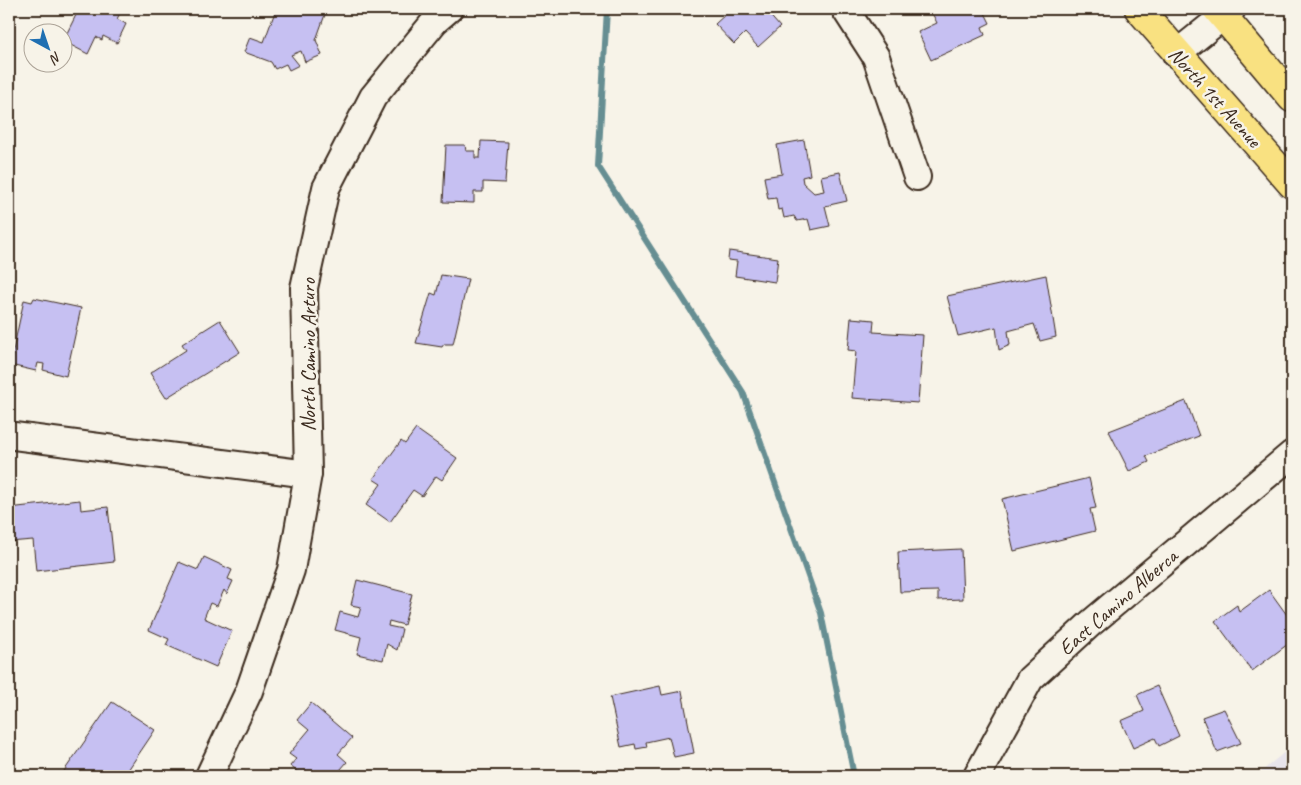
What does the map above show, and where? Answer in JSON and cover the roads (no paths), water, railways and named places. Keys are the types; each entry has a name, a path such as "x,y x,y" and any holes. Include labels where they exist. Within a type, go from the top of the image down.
{"main road":[{"name":"North 1st Avenue","path":"1139,9 1176,54 1292,184"},
{"path":"1224,11 1292,98"}],"street":[{"name":"North Camino Arturo","path":"209,776 249,691 291,570 308,474 304,288 326,188 373,97 435,21 449,9"},
{"path":"845,9 876,57 917,177"},
{"path":"1176,54 1224,11"},
{"path":"14,436 308,474"},
{"name":"East Camino Alberca","path":"976,776 1030,678 1090,623 1292,454"}],"waterway":[{"path":"607,9 598,166 743,392 821,613 854,776"}]}
